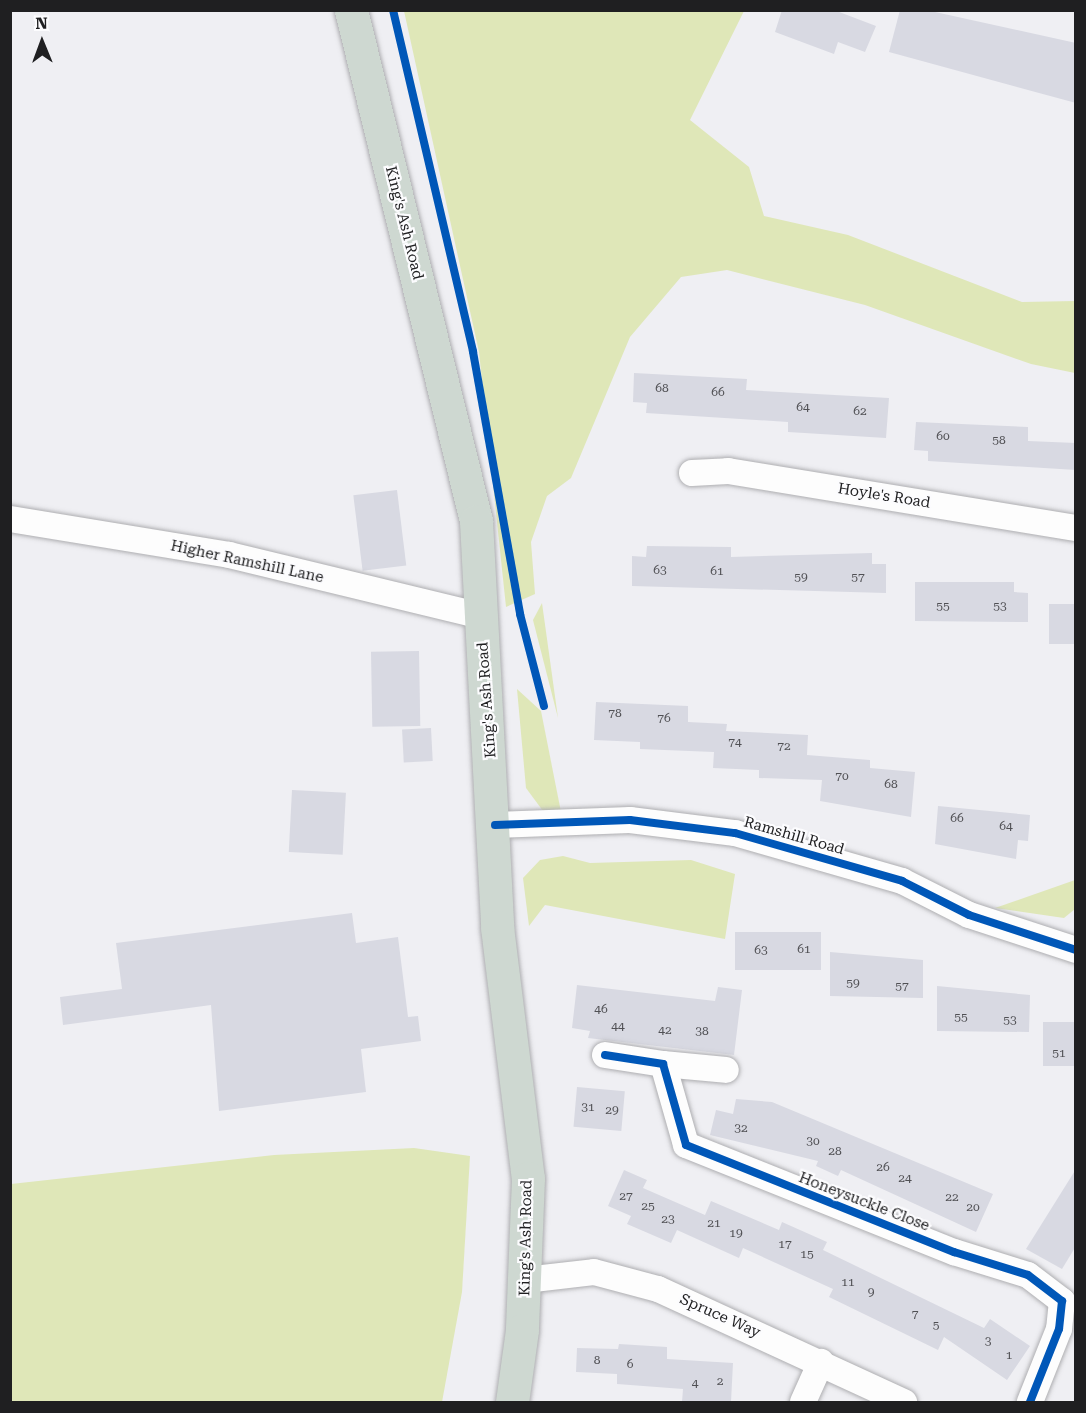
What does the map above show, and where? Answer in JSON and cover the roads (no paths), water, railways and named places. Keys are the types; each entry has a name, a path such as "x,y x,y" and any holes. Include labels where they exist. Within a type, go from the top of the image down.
{"highway":[{"name":"King's Ash Road","path":"351,10 476,521 495,825 497,927 528,1178 525,1280 512,1402"}],"street":[{"name":"Hoyle's Road","path":"693,473 728,471 1076,528"},
{"name":"Higher Ramshill Lane","path":"10,519 229,555 481,616"},
{"name":"Ramshill Road","path":"495,825 630,820 735,833 902,880 969,915 1074,946"},
{"path":"605,1055 726,1070"},
{"name":"Honeysuckle Close","path":"663,1064 686,1145 954,1252 1028,1275 1069,1294 1059,1329 1030,1402"},
{"name":"Spruce Way","path":"525,1280 594,1272 658,1289 904,1402"},
{"path":"803,1402 821,1362"}]}
